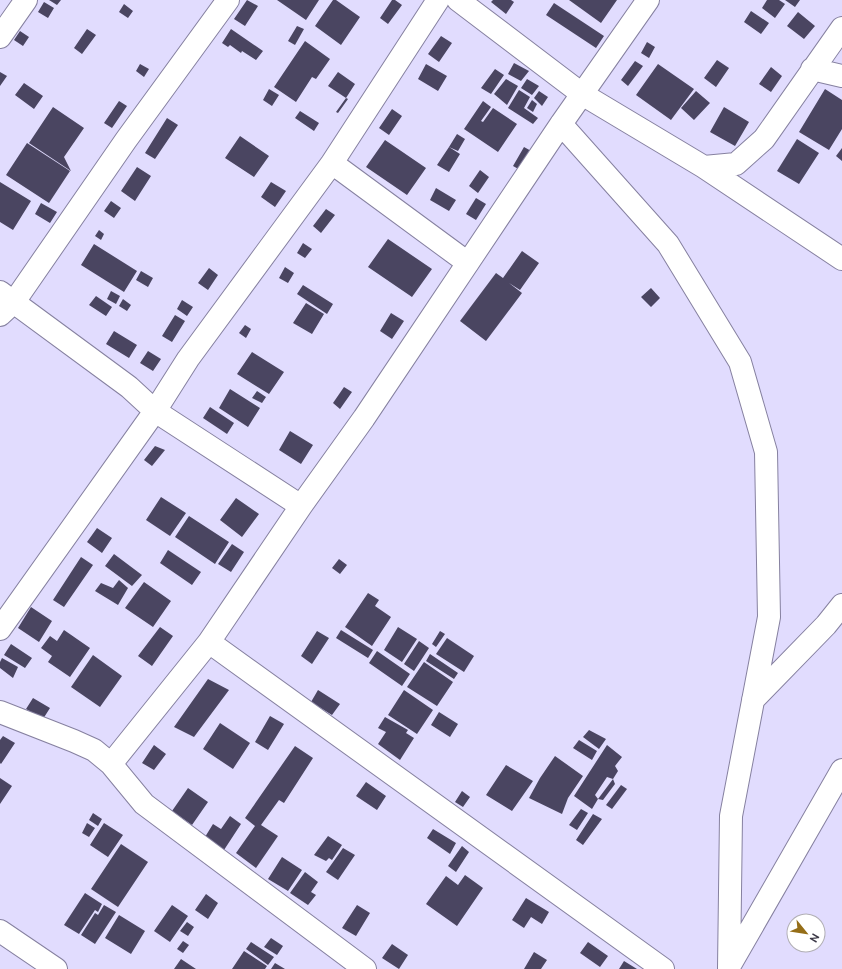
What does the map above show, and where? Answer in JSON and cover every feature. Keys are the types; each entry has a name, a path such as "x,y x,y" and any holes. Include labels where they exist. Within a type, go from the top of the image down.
{"street":[{"path":"0,37 26,0"},
{"path":"228,0 5,303 130,386 155,411 301,506"},
{"path":"0,629 155,411 188,359 332,163 438,0"},
{"path":"458,0 582,94 704,167 842,259"},
{"path":"111,764 209,642 301,506 364,418 582,94 648,0"},
{"path":"704,167 736,164 764,139 842,28"},
{"path":"812,69 842,76"},
{"path":"562,124 668,244 740,362 766,452 769,617 731,816 728,968"},
{"path":"332,163 468,263"},
{"path":"753,700 826,625 842,605"},
{"path":"209,642 663,969"},
{"path":"0,712 94,750 111,764 144,804 365,969"},
{"path":"728,968 842,770"},
{"path":"1,933 56,969"}],"building":[{"path":"49,0 61,0 57,5"},
{"path":"247,0 258,6 245,26 234,19"},
{"path":"277,0 319,0 306,20"},
{"path":"333,0 336,0 360,17 341,45 315,26"},
{"path":"392,0 395,0 402,5 388,24 380,18"},
{"path":"493,0 511,0 514,2 506,14 491,2"},
{"path":"569,0 617,0 601,23"},
{"path":"767,0 779,0 785,4 775,18 762,8"},
{"path":"785,0 800,0 795,7"},
{"path":"44,2 54,8 48,18 38,12"},
{"path":"554,3 604,36 596,48 546,15"},
{"path":"124,4 133,11 128,18 119,12"},
{"path":"751,11 769,23 761,34 744,22"},
{"path":"798,12 815,26 804,39 787,26"},
{"path":"297,26 304,29 295,45 288,41"},
{"path":"87,29 96,35 82,54 74,48"},
{"path":"231,29 263,51 256,60 242,51 241,53 230,45 228,47 222,43"},
{"path":"20,31 29,37 23,46 14,40"},
{"path":"441,36 452,43 439,62 428,54"},
{"path":"305,41 330,59 316,79 312,77 296,102 274,87"},
{"path":"647,42 655,47 649,58 641,53"},
{"path":"717,60 729,68 716,87 704,78"},
{"path":"635,61 643,66 628,86 621,80"},
{"path":"514,63 529,71 521,81 508,74"},
{"path":"140,64 149,69 144,77 136,71"},
{"path":"426,64 447,76 438,91 418,79"},
{"path":"658,64 694,89 671,120 636,95"},
{"path":"771,67 782,76 771,92 759,84"},
{"path":"495,69 504,75 491,94 481,88"},
{"path":"0,72 7,76 0,86"},
{"path":"338,72 355,84 346,98 328,86"},
{"path":"506,79 518,86 507,105 494,94"},
{"path":"527,79 539,86 532,95 521,88"},
{"path":"24,83 43,96 34,109 15,95"},
{"path":"269,89 279,95 272,106 263,100"},
{"path":"825,89 842,100 842,129 829,150 799,132"},
{"path":"519,90 530,97 524,108 538,118 533,124 508,108"},
{"path":"539,91 548,97 542,106 534,98"},
{"path":"696,91 710,103 694,120 681,108"},
{"path":"346,98 348,99 338,113 336,112"},
{"path":"532,100 537,104 533,112 527,108"},
{"path":"119,101 127,106 112,128 104,123"},
{"path":"483,101 491,107 481,121 483,122 493,108 517,124 498,152 464,129"},
{"path":"53,107 84,128 64,157 71,171 29,143"},
{"path":"724,107 749,122 735,146 710,132"},
{"path":"392,109 402,116 389,135 379,128"},
{"path":"300,111 319,123 314,131 295,118"},
{"path":"167,118 178,125 155,159 145,153"},
{"path":"457,134 465,139 458,151 449,147"},
{"path":"240,136 269,156 254,177 225,158"},
{"path":"797,139 819,153 799,184 777,171"},
{"path":"385,140 426,168 407,195 366,167"},
{"path":"27,143 70,171 49,203 6,175"},
{"path":"449,147 460,154 449,172 437,165"},
{"path":"524,147 533,152 522,171 513,166"},
{"path":"842,148 842,161 836,156"},
{"path":"137,167 151,176 135,201 121,191"},
{"path":"480,170 489,177 478,193 469,186"},
{"path":"0,182 31,201 13,230 0,222"},
{"path":"271,182 286,191 275,207 261,197"},
{"path":"436,188 456,200 449,211 430,200"},
{"path":"476,198 486,204 476,220 466,214"},
{"path":"111,201 121,208 114,218 104,211"},
{"path":"41,203 57,212 50,223 35,214"},
{"path":"326,209 335,215 321,233 313,226"},
{"path":"99,230 104,234 101,240 95,236"},
{"path":"388,239 432,269 412,297 368,267"},
{"path":"303,243 312,249 305,258 297,253"},
{"path":"94,244 137,271 124,292 81,265"},
{"path":"522,251 539,263 520,290 509,283 522,293 486,341 460,321 496,273 503,278"},
{"path":"285,267 294,273 288,283 279,278"},
{"path":"209,268 218,275 208,290 198,283"},
{"path":"141,271 153,278 148,287 136,280"},
{"path":"303,285 333,304 327,314 297,294"},
{"path":"651,288 660,298 651,307 641,297"},
{"path":"111,291 120,296 116,304 107,299"},
{"path":"96,296 112,307 106,316 89,305"},
{"path":"123,299 131,305 127,311 119,306"},
{"path":"182,300 193,307 187,316 177,309"},
{"path":"306,303 324,314 312,334 293,323"},
{"path":"391,313 404,321 392,339 380,331"},
{"path":"175,315 185,321 172,342 162,336"},
{"path":"245,325 251,329 246,338 239,333"},
{"path":"114,331 137,345 129,358 106,344"},
{"path":"148,351 161,359 153,371 140,363"},
{"path":"252,352 284,372 269,394 237,374"},
{"path":"344,387 352,392 340,409 333,403"},
{"path":"230,389 260,408 248,427 219,408"},
{"path":"257,391 266,397 262,403 252,398"},
{"path":"210,407 234,423 227,434 203,418"},
{"path":"290,431 313,445 301,464 279,450"},
{"path":"155,446 165,450 152,466 144,460"},
{"path":"161,497 186,513 170,536 146,520"},
{"path":"236,498 259,514 242,537 220,520"},
{"path":"189,516 229,542 215,564 175,537"},
{"path":"97,528 112,538 102,553 87,542"},
{"path":"232,544 244,552 231,572 218,564"},
{"path":"168,550 201,572 192,585 160,563"},
{"path":"114,554 142,575 132,586 105,566"},
{"path":"81,557 93,565 64,607 53,600"},
{"path":"339,559 347,565 340,574 332,568"},
{"path":"119,580 128,588 118,605 95,591 101,583 113,588"},
{"path":"144,582 171,601 153,627 125,608"},
{"path":"368,593 379,600 375,606 391,617 372,646 345,627"},
{"path":"31,607 52,621 39,642 18,628"},
{"path":"160,627 173,636 152,666 138,656"},
{"path":"398,627 417,639 402,662 384,650"},
{"path":"64,630 90,648 70,677 48,662 52,656 41,648 50,636 57,641"},
{"path":"341,630 373,650 368,658 336,638"},
{"path":"317,631 329,638 312,664 301,656"},
{"path":"440,631 445,634 436,647 432,644"},
{"path":"447,638 474,656 464,672 436,654"},
{"path":"419,641 429,648 414,671 404,664"},
{"path":"11,644 32,658 25,668 4,655"},
{"path":"377,651 410,674 402,686 369,663"},
{"path":"430,654 458,673 454,679 426,661"},
{"path":"93,655 122,676 100,707 71,687"},
{"path":"2,658 18,667 13,678 0,668"},
{"path":"424,662 453,682 437,706 407,687"},
{"path":"208,679 229,690 194,737 174,727"},
{"path":"318,690 340,704 332,715 311,702"},
{"path":"404,690 433,710 417,734 388,715"},
{"path":"33,698 50,708 43,719 26,709"},
{"path":"439,712 458,724 450,737 431,725"},
{"path":"270,716 284,724 268,750 255,742"},
{"path":"385,717 408,730 406,733 414,738 400,760 378,744 386,732 378,728"},
{"path":"220,723 250,743 233,769 203,749"},
{"path":"589,730 606,739 599,749 583,737"},
{"path":"3,736 15,743 1,764 0,740"},
{"path":"579,740 597,751 592,760 573,748"},
{"path":"154,745 166,754 154,770 142,763"},
{"path":"607,745 622,757 615,766 618,771 613,779 607,777 595,795 598,799 592,809 574,796"},
{"path":"295,746 313,758 284,803 279,800 261,825 278,836 256,868 236,853 255,826 245,818"},
{"path":"555,756 583,776 568,798 562,814 529,798"},
{"path":"506,765 533,781 512,811 486,795"},
{"path":"0,778 12,786 0,804"},
{"path":"613,779 615,784 603,800 598,799"},
{"path":"366,782 386,796 377,810 356,796"},
{"path":"621,785 627,789 612,809 606,805"},
{"path":"188,788 208,802 192,825 172,811"},
{"path":"462,791 470,797 463,807 455,802"},
{"path":"581,809 588,813 577,830 569,825"},
{"path":"93,813 102,819 98,826 89,820"},
{"path":"593,814 602,819 583,845 576,840"},
{"path":"230,816 241,824 224,850 205,837 213,824 221,829"},
{"path":"87,823 95,828 89,837 82,833"},
{"path":"104,823 123,835 108,857 90,845"},
{"path":"433,829 456,843 450,854 427,838"},
{"path":"328,836 342,845 332,860 329,858 326,861 314,855"},
{"path":"121,844 148,862 118,907 91,889"},
{"path":"462,846 469,852 456,872 448,866"},
{"path":"343,848 355,855 338,880 326,872"},
{"path":"282,857 302,870 288,891 268,879"},
{"path":"305,872 318,882 311,892 316,895 308,905 290,893"},
{"path":"465,875 483,888 457,926 426,904 446,876 458,885"},
{"path":"85,893 102,904 98,912 95,910 79,934 64,925"},
{"path":"206,894 218,903 208,919 195,910"},
{"path":"526,898 549,912 542,924 531,917 524,928 512,920"},
{"path":"104,905 116,912 95,944 81,935 95,913 98,915"},
{"path":"172,905 188,916 170,942 154,931"},
{"path":"357,905 370,913 356,936 342,928"},
{"path":"119,915 145,931 131,954 105,938"},
{"path":"187,922 194,927 188,936 180,931"},
{"path":"271,938 283,946 277,955 264,947"},
{"path":"183,941 189,945 183,953 177,949"},
{"path":"251,942 274,957 268,965 246,949"},
{"path":"588,942 608,956 600,967 580,953"},
{"path":"392,944 408,955 399,969 382,958"},
{"path":"244,951 267,966 265,969 232,969"},
{"path":"534,952 547,960 541,969 524,969"},
{"path":"181,959 196,969 174,969"},
{"path":"624,961 637,969 619,969"},
{"path":"275,963 285,969 271,969"}]}
